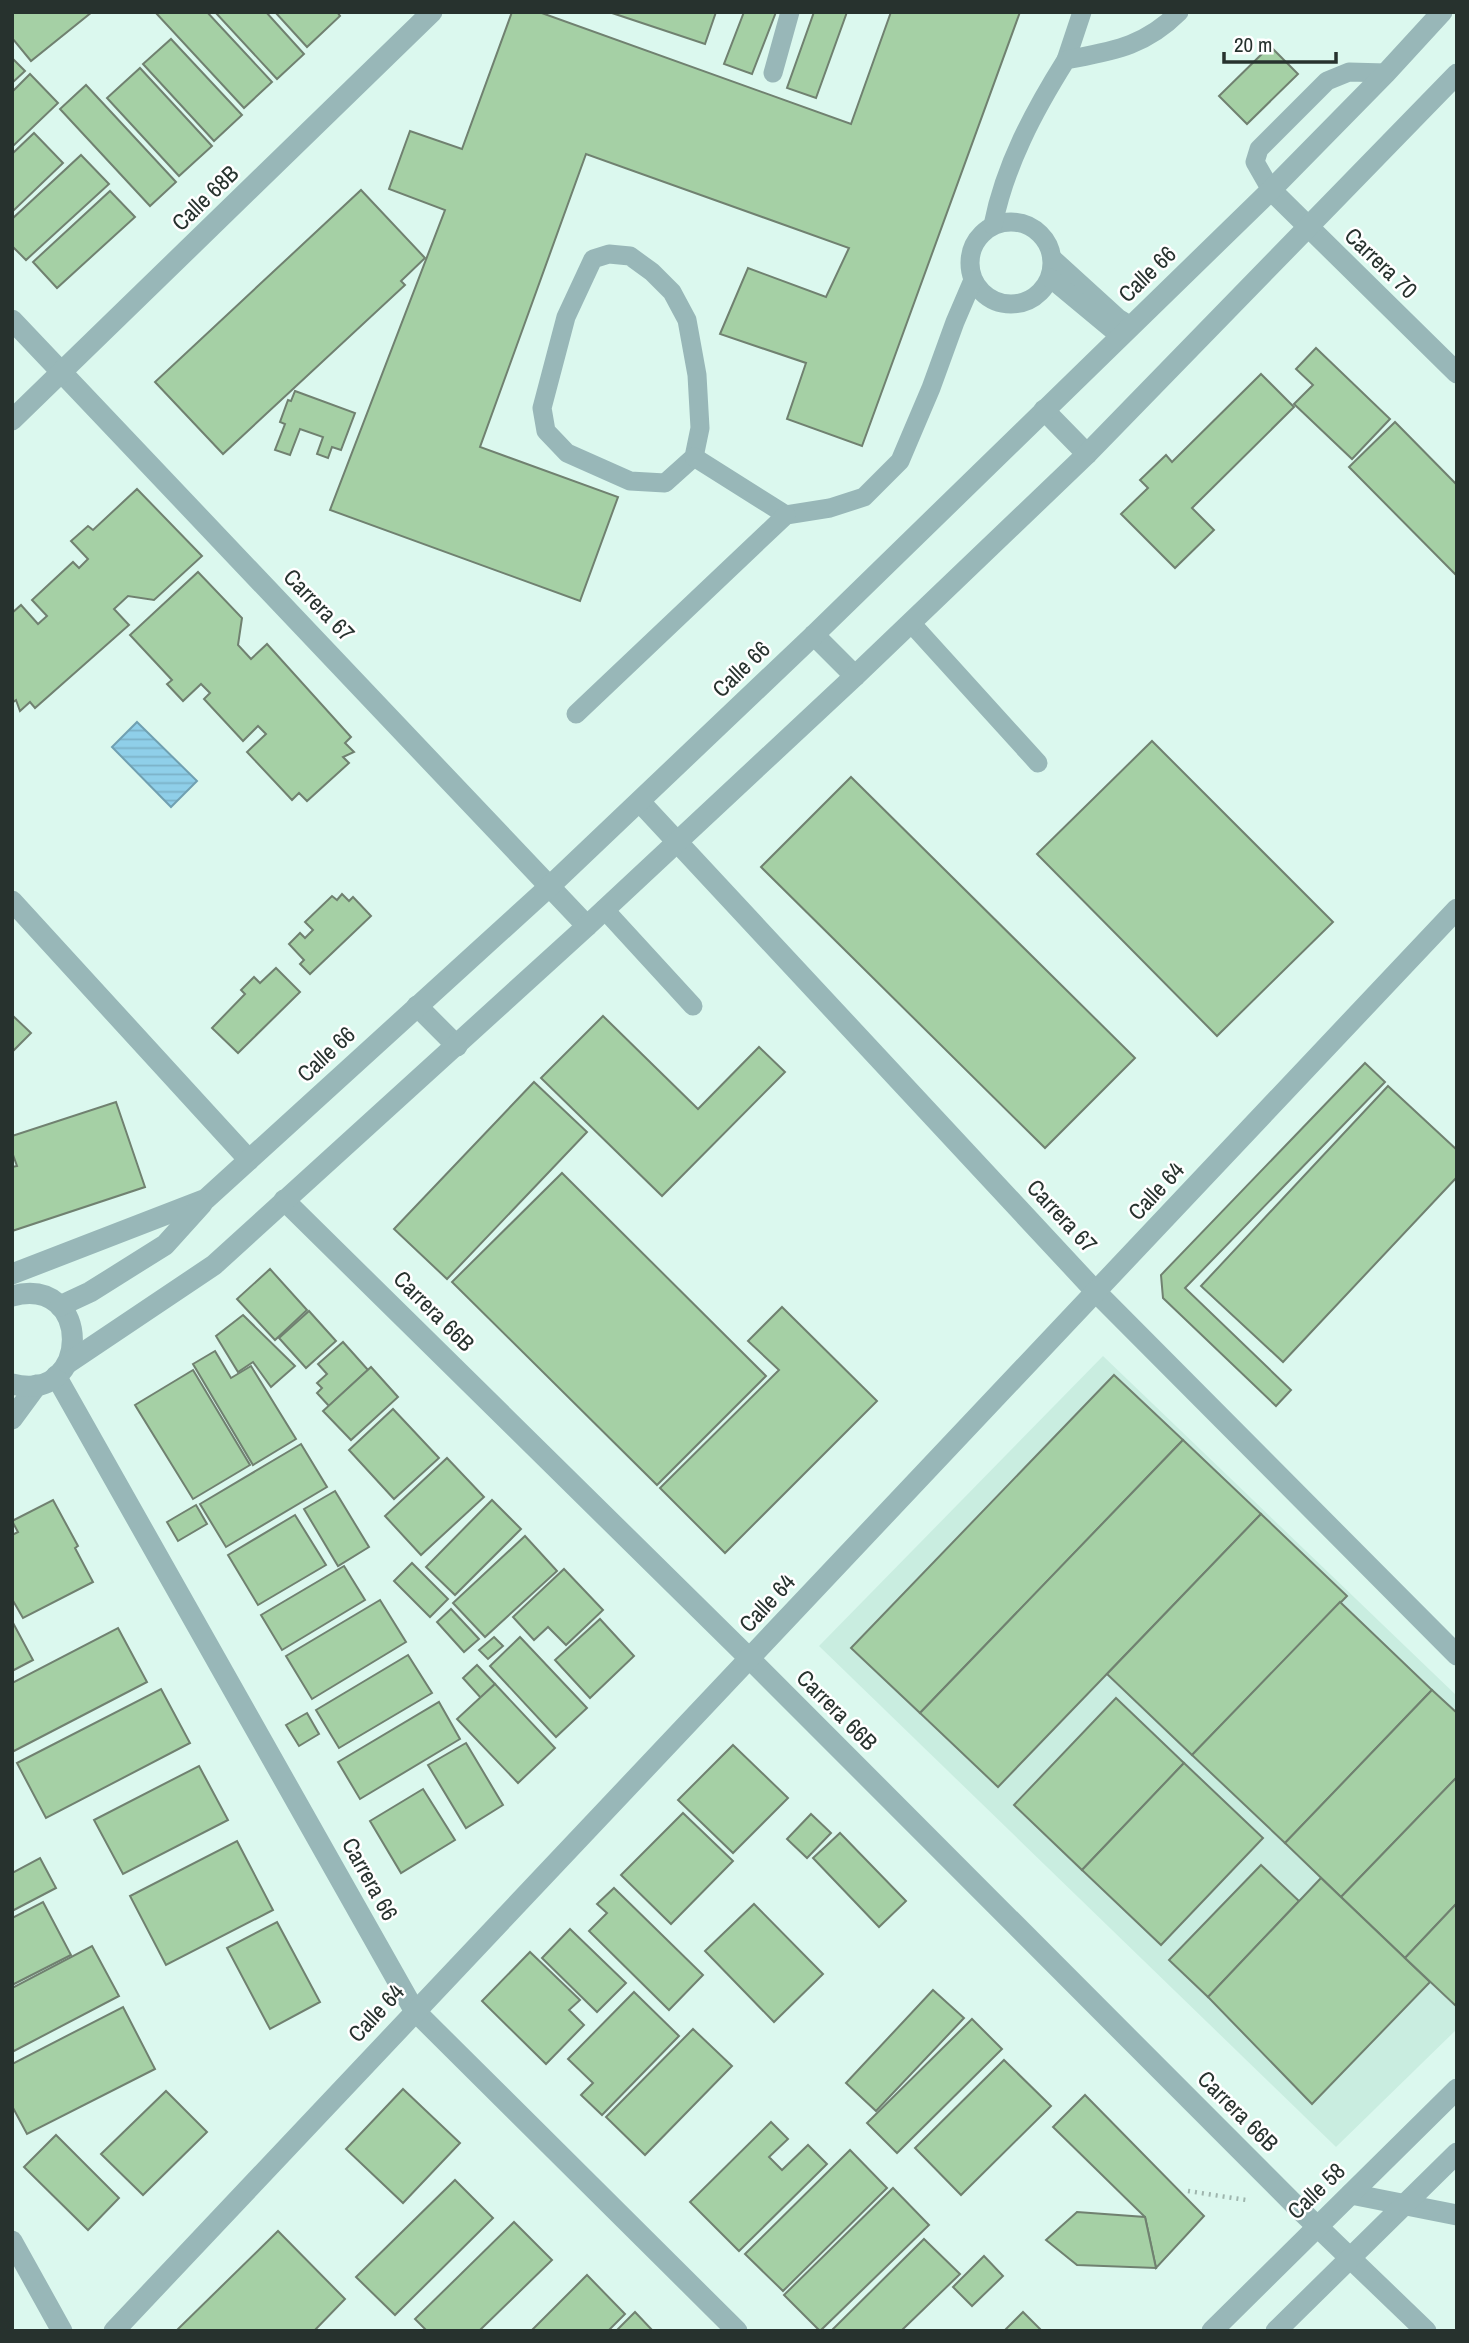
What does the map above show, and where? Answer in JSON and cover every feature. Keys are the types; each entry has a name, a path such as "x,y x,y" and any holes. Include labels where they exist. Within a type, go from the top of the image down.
{"street":[{"name":"Calle 68B","path":"12,419 432,12"},
{"name":"Calle 66","path":"12,1274 205,1199 550,886 814,635 1271,190 1386,73 1441,12"},
{"path":"12,1419 54,1375 214,1265 587,926 855,676 1087,454 1457,74"},
{"name":"Carrera 70","path":"1271,190 1457,373"},
{"name":"Carrera 67","path":"12,320 587,926"},
{"path":"1045,410 1087,454"},
{"path":"814,635 855,676"},
{"name":"Carrera 67","path":"640,802 1097,1293 1457,1655"},
{"path":"12,901 249,1160"},
{"name":"Calle 64","path":"114,2331 414,2010 1097,1293 1457,909"},
{"path":"417,1006 457,1046"},
{"path":"60,1306 90,1292 165,1245 205,1199"},
{"name":"Carrera 66B","path":"284,1200 750,1659 1350,2259"},
{"path":"12,1296 38,1295 60,1306 69,1320 74,1337 54,1375 23,1386 12,1384"},
{"name":"Carrera 66","path":"54,1375 414,2010 737,2331"},
{"name":"Calle 58","path":"1212,2331 1457,2090"},
{"path":"1276,2331 1457,2153"},
{"path":"1351,2194 1457,2215"},
{"path":"12,2241 62,2331"},
{"path":"1350,2259 1426,2331"}],"lane":[{"path":"773,73 790,12"},
{"path":"993,225 1000,191 1040,102 1066,60 1082,12"},
{"path":"1066,60 1123,49 1161,31 1179,12"},
{"path":"1271,190 1255,162 1259,149 1307,100 1326,81 1349,72 1386,73"},
{"path":"1005,221 1018,222 1041,234 1052,258 1047,283 1028,300 1016,304 990,299 980,291 969,268 974,243 993,225 1005,221"},
{"path":"609,254 630,256 652,272 672,292 687,320 697,375 700,428 694,457 665,483 630,481 567,453 546,431 542,408 566,317 593,259 609,254"},
{"path":"1052,258 1118,318 1121,336"},
{"path":"576,714 786,515 830,508 864,497 900,461 932,388 955,321 973,280"},
{"path":"1047,283 1121,336"},
{"path":"694,457 786,515"},
{"path":"911,623 1038,763"},
{"path":"604,909 693,1006"}],"shaded area":[{"path":"1103,1356 1457,1696 1457,2029 1336,2147 819,1646"}],"water":[{"path":"137,722 197,781 171,807 112,747"}],"building":[{"path":"12,12 92,12 31,61 12,38"},
{"path":"155,12 207,12 272,82 244,108"},
{"path":"215,12 266,12 304,54 277,79"},
{"path":"275,12 337,12 340,16 307,47"},
{"path":"512,12 539,12 851,124 891,12 1020,12 862,446 787,419 806,363 720,334 748,268 826,297 849,248 586,154 480,447 618,497 580,601 330,510 445,210 389,189 410,131 462,149"},
{"path":"609,12 716,12 705,44"},
{"path":"744,12 776,12 752,74 724,64"},
{"path":"814,12 847,12 816,98 787,88"},
{"path":"171,39 242,115 214,141 143,64"},
{"path":"1270,46 1298,74 1247,124 1219,96"},
{"path":"12,58 25,71 12,83"},
{"path":"140,68 212,146 179,176 107,98"},
{"path":"30,74 58,103 12,147 12,92"},
{"path":"86,85 176,182 150,206 60,109"},
{"path":"34,133 63,163 12,212 12,154"},
{"path":"81,155 109,184 26,260 12,246 12,219"},
{"path":"361,190 425,258 401,281 405,285 223,454 155,382"},
{"path":"110,191 135,217 57,288 33,262"},
{"path":"1316,348 1390,419 1352,459 1294,404 1313,385 1296,369"},
{"path":"1261,374 1294,407 1192,508 1214,530 1175,568 1121,514 1148,488 1140,480 1166,455 1172,462"},
{"path":"295,391 355,413 341,450 332,447 328,458 317,454 323,437 300,429 290,455 275,450 285,424 280,422 288,400 291,401"},
{"path":"1395,422 1457,485 1457,576 1349,467"},
{"path":"137,489 202,556 154,600 128,596 114,609 129,625 35,708 30,702 20,711 16,700 12,703 12,613 21,605 38,624 47,616 32,600 73,562 79,568 88,559 71,541 88,526 93,530"},
{"path":"198,572 242,618 238,645 251,659 267,644 351,737 345,743 354,752 343,757 349,763 307,801 299,793 292,800 247,752 266,734 258,726 243,741 204,699 210,693 201,684 183,701 167,684 172,680 130,635"},
{"path":"1152,741 1333,922 1217,1036 1037,854"},
{"path":"851,777 1135,1058 1045,1148 761,867"},
{"path":"342,894 349,901 353,897 371,916 310,974 300,964 304,960 289,944 300,933 305,938 313,930 305,922 332,896 337,900"},
{"path":"276,968 300,992 238,1053 212,1028 245,994 241,990 254,977 260,983"},
{"path":"12,1015 31,1033 12,1052"},
{"path":"603,1016 698,1109 759,1047 785,1072 662,1196 541,1078"},
{"path":"1365,1063 1385,1082 1185,1288 1291,1390 1276,1406 1163,1298 1161,1275"},
{"path":"534,1082 587,1132 447,1279 394,1229"},
{"path":"1388,1086 1457,1150 1457,1177 1283,1362 1201,1286"},
{"path":"116,1102 145,1187 12,1231 12,1167 17,1166 12,1152 12,1136"},
{"path":"562,1173 766,1376 657,1485 452,1282"},
{"path":"270,1269 307,1310 275,1340 237,1299"},
{"path":"782,1307 877,1401 725,1553 660,1488 779,1370 748,1341"},
{"path":"309,1311 336,1341 306,1368 279,1338"},
{"path":"243,1315 295,1366 271,1387 253,1362 238,1372 216,1336"},
{"path":"343,1342 368,1370 329,1406 317,1393 322,1388 317,1383 327,1374 318,1364"},
{"path":"215,1351 231,1378 251,1366 296,1439 253,1465 193,1364"},
{"path":"371,1367 398,1397 351,1440 323,1411"},
{"path":"193,1370 250,1465 193,1499 135,1405"},
{"path":"1114,1375 1183,1440 920,1713 851,1648"},
{"path":"393,1409 439,1458 394,1499 349,1450"},
{"path":"1183,1440 1261,1514 998,1787 920,1713"},
{"path":"301,1444 327,1487 226,1547 200,1504"},
{"path":"447,1458 484,1497 421,1555 385,1516"},
{"path":"335,1491 369,1547 338,1566 304,1509"},
{"path":"53,1500 78,1546 75,1548 93,1582 23,1618 12,1599 12,1535 18,1532 12,1521"},
{"path":"492,1500 521,1529 455,1595 426,1567"},
{"path":"196,1505 207,1524 178,1541 167,1522"},
{"path":"1261,1514 1347,1596 1192,1755 1107,1674"},
{"path":"295,1515 326,1565 258,1605 228,1555"},
{"path":"525,1536 557,1571 485,1637 453,1603"},
{"path":"412,1563 448,1599 430,1617 394,1581"},
{"path":"344,1566 365,1600 282,1650 261,1615"},
{"path":"564,1569 603,1610 566,1645 548,1627 534,1640 513,1617"},
{"path":"380,1600 406,1642 312,1699 286,1656"},
{"path":"1340,1602 1432,1690 1285,1843 1192,1755"},
{"path":"451,1609 479,1639 464,1652 437,1622"},
{"path":"600,1619 634,1656 590,1698 555,1660"},
{"path":"12,1621 33,1660 12,1671"},
{"path":"118,1628 147,1682 12,1752 12,1683"},
{"path":"494,1637 503,1646 488,1659 479,1650"},
{"path":"520,1637 587,1708 556,1737 490,1666"},
{"path":"408,1655 432,1693 339,1748 316,1710"},
{"path":"477,1665 495,1684 481,1698 463,1678"},
{"path":"495,1684 555,1748 518,1783 457,1719"},
{"path":"161,1689 190,1743 46,1818 17,1763"},
{"path":"1432,1690 1457,1713 1457,1777 1341,1897 1285,1843"},
{"path":"1116,1698 1184,1763 1082,1870 1014,1805"},
{"path":"439,1702 460,1739 360,1799 338,1762"},
{"path":"307,1713 319,1734 299,1746 286,1725"},
{"path":"466,1743 503,1805 466,1828 428,1765"},
{"path":"733,1745 788,1798 733,1853 678,1800"},
{"path":"1184,1763 1263,1838 1161,1945 1082,1870"},
{"path":"199,1766 228,1820 123,1874 94,1820"},
{"path":"1457,1777 1457,1903 1405,1958 1341,1897"},
{"path":"423,1789 455,1840 401,1873 370,1821"},
{"path":"683,1813 733,1861 671,1924 621,1875"},
{"path":"811,1814 831,1833 807,1858 787,1839"},
{"path":"840,1833 906,1901 879,1927 813,1858"},
{"path":"237,1841 273,1910 166,1965 130,1896"},
{"path":"40,1858 56,1888 12,1911 12,1873"},
{"path":"1261,1865 1299,1901 1208,1997 1169,1960"},
{"path":"1321,1878 1430,1982 1312,2104 1208,1997"},
{"path":"614,1888 703,1975 669,2010 589,1931 607,1913 597,1904"},
{"path":"43,1902 71,1955 12,1985 12,1918"},
{"path":"1457,1903 1457,2007 1405,1958"},
{"path":"754,1904 823,1974 774,2022 705,1951"},
{"path":"277,1922 320,2002 270,2029 227,1948"},
{"path":"570,1929 626,1983 597,2012 542,1958"},
{"path":"92,1946 119,1996 12,2052 12,1988"},
{"path":"530,1952 580,2000 569,2010 584,2025 546,2064 482,2001"},
{"path":"933,1990 964,2018 876,2111 846,2083"},
{"path":"634,1992 679,2036 602,2115 581,2095 593,2083 568,2059"},
{"path":"123,2007 155,2069 27,2134 12,2106 12,2064"},
{"path":"972,2019 1002,2049 897,2153 867,2123"},
{"path":"693,2029 732,2066 645,2155 606,2117"},
{"path":"1004,2060 1051,2106 961,2195 915,2148"},
{"path":"403,2089 460,2143 403,2203 346,2149"},
{"path":"166,2091 207,2132 143,2195 101,2154"},
{"path":"1085,2095 1204,2216 1156,2268 1145,2217 1053,2127"},
{"path":"771,2122 788,2139 769,2157 782,2170 808,2145 827,2164 739,2251 690,2202"},
{"path":"56,2135 119,2198 88,2230 24,2167"},
{"path":"850,2150 887,2188 783,2291 745,2254"},
{"path":"455,2180 493,2218 395,2315 356,2277"},
{"path":"893,2188 929,2225 820,2331 784,2295"},
{"path":"1077,2212 1145,2217 1156,2268 1077,2265 1046,2240"},
{"path":"514,2222 552,2260 479,2331 427,2331 415,2319"},
{"path":"278,2231 345,2299 314,2331 176,2331"},
{"path":"924,2239 960,2274 901,2331 831,2331"},
{"path":"984,2256 1003,2276 972,2306 953,2287"},
{"path":"587,2275 625,2314 608,2331 531,2331"},
{"path":"635,2312 653,2331 616,2331"},
{"path":"1023,2312 1042,2331 1004,2331"}]}
